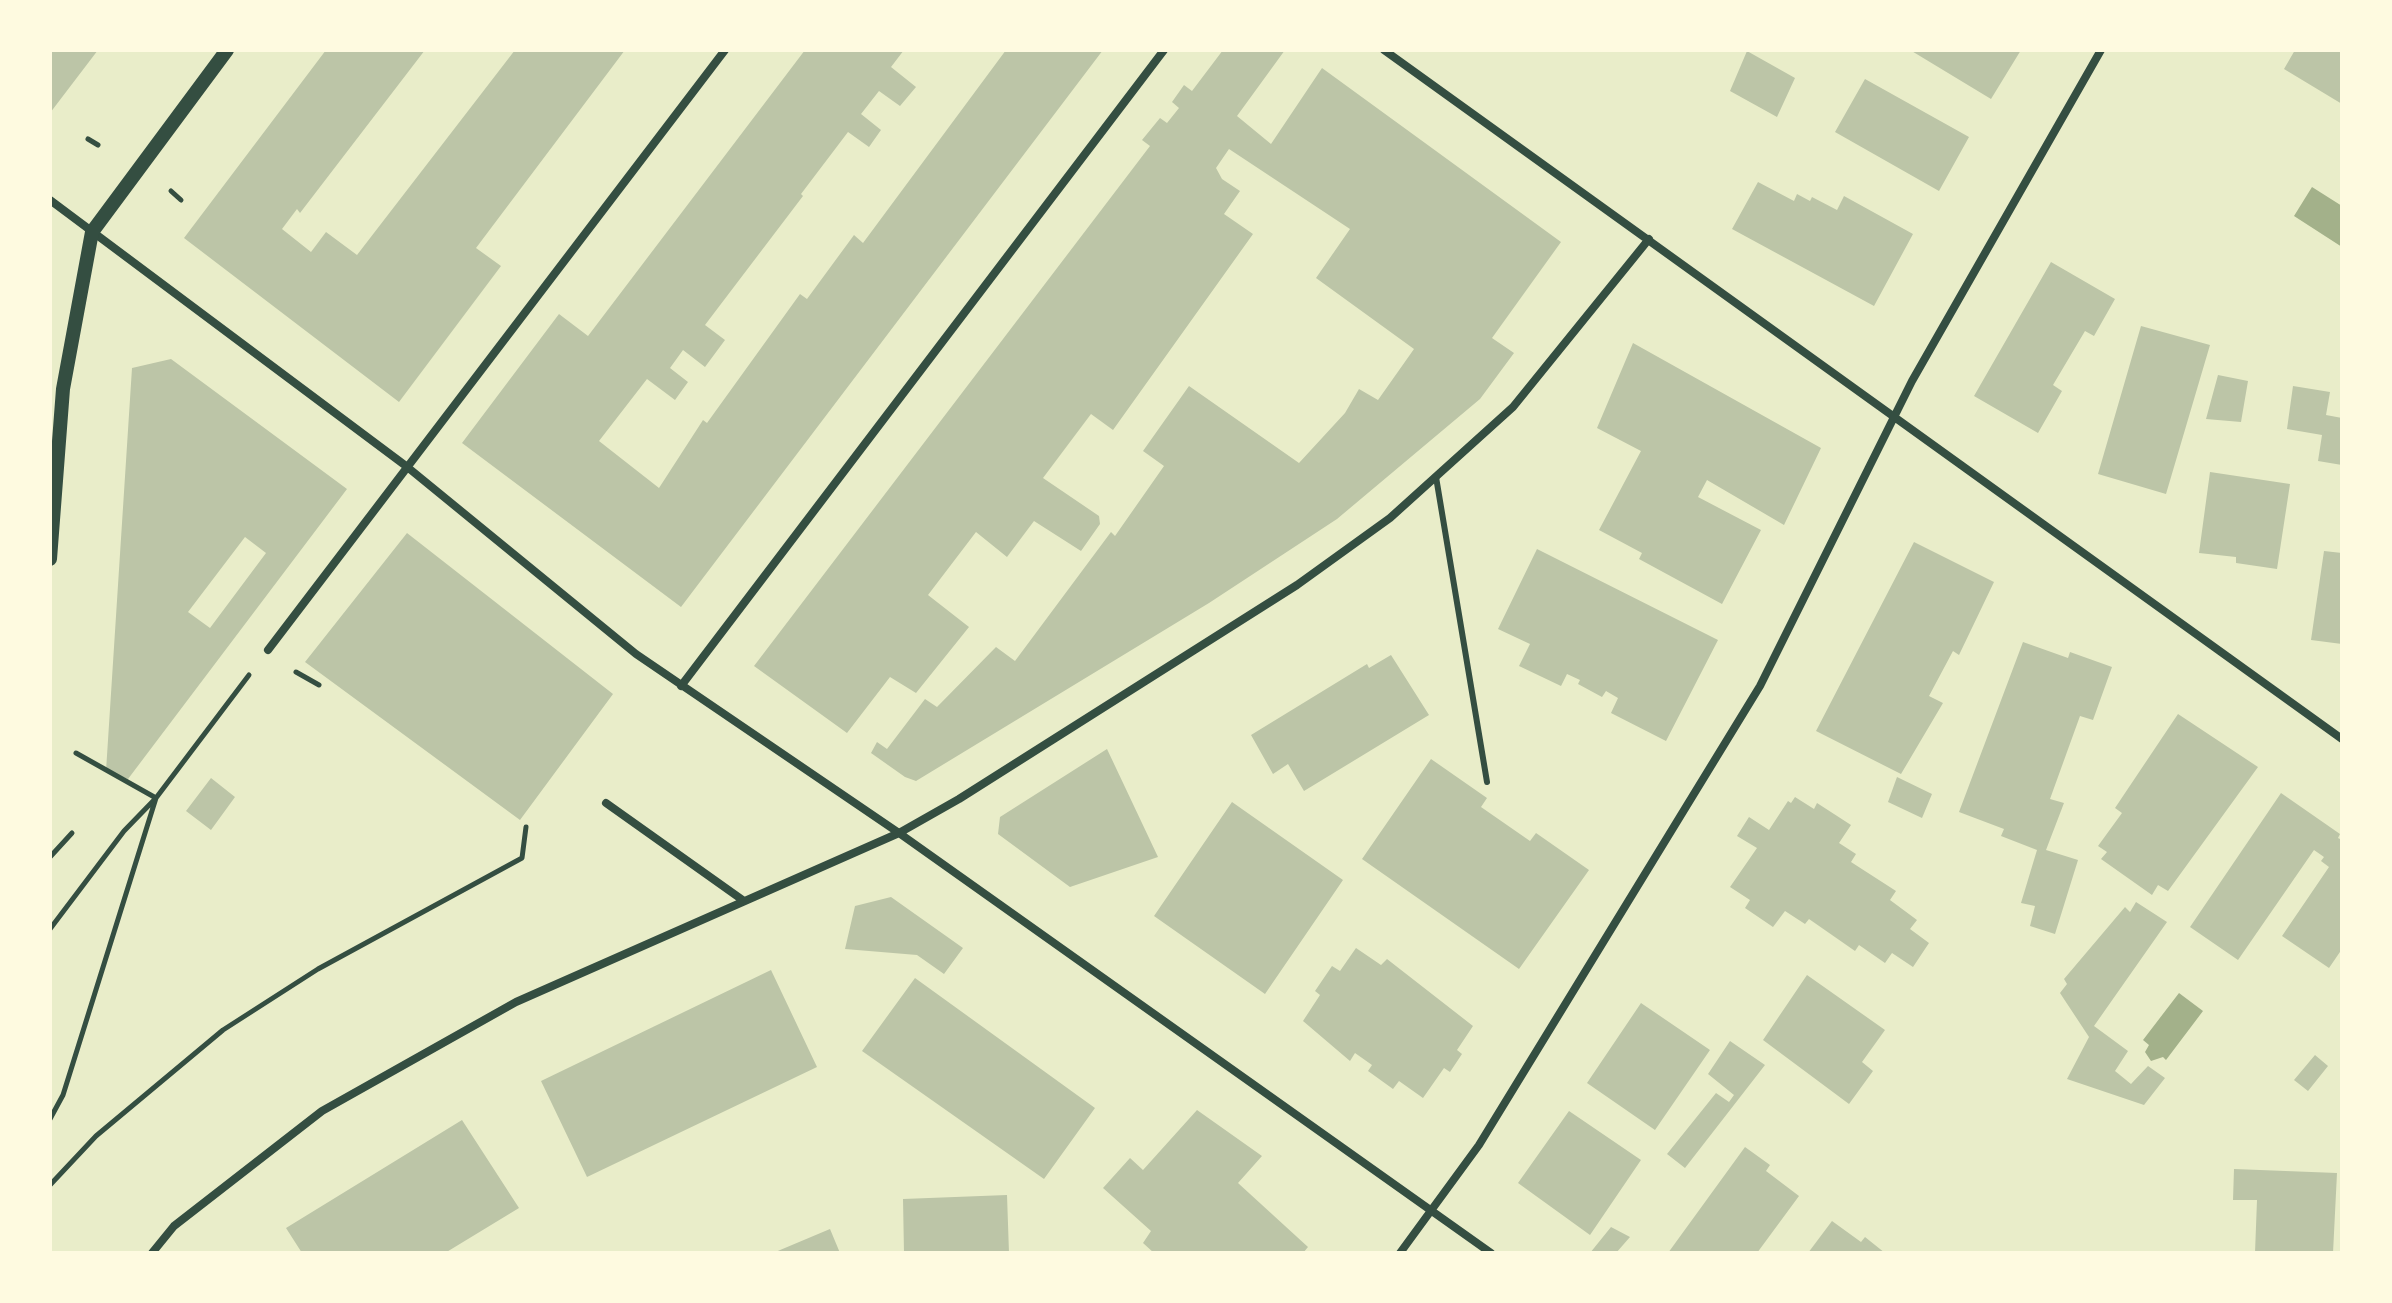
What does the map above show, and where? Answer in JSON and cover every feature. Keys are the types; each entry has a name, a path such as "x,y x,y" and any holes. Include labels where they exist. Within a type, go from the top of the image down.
{"street":[{"path":"50,559 63,389 92,232 227,50"},
{"path":"268,650 725,50"},
{"path":"681,686 1164,50"},
{"path":"1384,50 2342,739"},
{"path":"1400,1253 1479,1145 1760,686 1935,339 2101,50"},
{"path":"50,200 406,466 636,654 899,833 1491,1253"},
{"path":"152,1253 174,1226 322,1111 516,1002 899,833 959,799 1297,585 1390,518 1513,407 1649,239"},
{"path":"606,803 744,901"}],"lane":[{"path":"1436,477 1487,782"}],"path":[{"path":"88,139 98,145"},
{"path":"171,191 181,200"},
{"path":"50,929 124,831 156,798 268,650"},
{"path":"289,668 319,685"},
{"path":"76,753 156,798"},
{"path":"50,1119 63,1095 156,798"},
{"path":"50,1185 96,1136 223,1030 318,969 522,858 526,827"},
{"path":"50,857 72,833"}],"shaded area":[{"path":"2312,187 2342,206 2342,247 2294,216"},
{"path":"2179,993 2203,1011 2166,1060 2163,1057 2151,1061 2145,1052 2149,1045 2143,1040"}],"building":[{"path":"50,50 98,50 50,113"},
{"path":"326,50 425,50 300,213 297,209 282,229 311,252 326,232 357,255 515,50 625,50 476,248 501,266 399,402 184,238"},
{"path":"805,50 904,50 891,67 916,87 900,106 879,91 861,114 881,130 869,147 848,132 801,194 803,196 705,325 725,340 705,367 683,350 670,368 688,382 675,400 647,379 599,441 659,488 703,420 707,423 800,294 807,299 854,235 863,243 1006,50 1103,50 681,607 462,443 559,314 588,336"},
{"path":"1223,50 1285,50 1237,116 1271,144 1322,68 1561,242 1492,338 1514,353 1480,399 1337,519 1209,603 916,781 905,777 871,753 877,742 887,749 925,699 937,707 996,647 1015,661 1111,532 1115,536 1164,466 1143,451 1189,386 1299,463 1345,413 1359,389 1378,400 1414,349 1316,278 1350,229 1229,149 1216,168 1222,179 1240,191 1224,214 1253,234 1113,430 1091,414 1043,478 1099,516 1100,524 1081,551 1034,521 1007,557 976,532 928,595 969,627 916,693 890,677 847,733 754,666 1150,146 1142,140 1160,118 1167,123 1179,108 1172,102 1184,85 1192,91"},
{"path":"1910,50 2021,50 1991,99"},
{"path":"2295,50 2342,50 2342,104 2284,69"},
{"path":"1747,51 1795,78 1777,117 1730,91"},
{"path":"1865,79 1969,137 1939,191 1835,132"},
{"path":"1758,182 1794,201 1797,194 1810,201 1812,197 1837,210 1844,196 1913,234 1874,306 1732,229"},
{"path":"2051,262 2115,299 2094,336 2085,331 2053,385 2062,391 2038,433 1974,396"},
{"path":"2141,326 2210,345 2166,494 2098,474"},
{"path":"1633,343 1821,448 1784,525 1707,480 1698,497 1761,530 1722,604 1639,559 1642,553 1599,530 1641,451 1597,428"},
{"path":"171,359 347,489 128,779 106,771 132,368","holes":["245,537 266,553 210,628 188,612"]},
{"path":"2218,375 2248,381 2241,422 2206,419"},
{"path":"2293,386 2330,392 2326,415 2342,418 2342,465 2318,461 2322,435 2287,429"},
{"path":"2210,472 2290,484 2277,569 2236,563 2236,557 2199,553"},
{"path":"407,533 613,694 520,820 305,662"},
{"path":"1914,542 1994,582 1959,655 1953,651 1929,696 1943,703 1901,774 1816,731"},
{"path":"1537,549 1718,640 1666,741 1611,713 1618,698 1606,691 1602,697 1567,674 1561,686 1519,666 1530,644 1498,629"},
{"path":"2324,551 2342,553 2342,644 2311,640"},
{"path":"2023,642 2068,658 2070,652 2112,667 2093,720 2080,716 2050,799 2064,803 2046,850 2078,860 2055,934 2030,926 2035,906 2021,903 2037,850 2001,836 2004,829 1959,812"},
{"path":"1391,655 1429,715 1304,791 1288,764 1273,774 1251,735 1367,664 1369,668"},
{"path":"2178,714 2258,767 2168,891 2158,885 2152,895 2101,859 2107,852 2098,846 2122,813 2115,808"},
{"path":"1107,749 1158,857 1070,887 998,834 1000,817"},
{"path":"1431,759 1487,798 1481,807 1530,841 1536,833 1589,870 1519,969 1362,859"},
{"path":"1897,777 1932,794 1922,818 1888,802"},
{"path":"211,778 235,797 211,830 186,811"},
{"path":"2281,793 2340,834 2338,838 2342,840 2342,949 2329,968 2282,936 2329,867 2321,861 2324,857 2314,850 2238,960 2190,927"},
{"path":"1795,797 1814,809 1817,803 1851,825 1839,843 1856,854 1851,862 1896,891 1890,900 1917,920 1910,929 1929,943 1913,967 1892,953 1885,963 1859,945 1855,951 1809,919 1805,924 1785,911 1773,927 1745,908 1750,900 1730,887 1757,848 1737,836 1749,817 1769,830 1788,801 1791,803"},
{"path":"1232,802 1343,880 1265,994 1154,916"},
{"path":"891,897 963,948 944,974 917,955 845,949 855,906"},
{"path":"2136,902 2167,922 2094,1026 2128,1051 2115,1071 2131,1084 2148,1066 2165,1078 2144,1105 2067,1079 2089,1037 2060,993 2067,984 2064,979 2125,907 2130,912"},
{"path":"1356,948 1381,965 1387,959 1473,1026 1457,1050 1462,1054 1450,1072 1444,1068 1423,1098 1399,1081 1393,1089 1368,1071 1372,1065 1355,1053 1350,1061 1303,1021 1320,995 1315,991 1332,966 1340,971"},
{"path":"771,970 817,1067 587,1177 541,1081"},
{"path":"1807,975 1885,1030 1862,1062 1873,1071 1849,1104 1763,1040"},
{"path":"915,978 1095,1108 1044,1179 862,1051"},
{"path":"1641,1003 1710,1050 1655,1130 1587,1083"},
{"path":"1730,1041 1765,1065 1685,1168 1667,1154 1716,1093 1729,1102 1734,1095 1708,1074"},
{"path":"2315,1055 2328,1066 2308,1091 2294,1080"},
{"path":"1197,1110 1262,1156 1238,1183 1308,1247 1303,1253 1154,1253 1143,1243 1151,1231 1103,1188 1130,1158 1143,1170"},
{"path":"1569,1111 1641,1160 1590,1235 1518,1183"},
{"path":"462,1120 519,1208 445,1253 302,1253 286,1228"},
{"path":"1745,1147 1770,1165 1766,1171 1799,1196 1757,1253 1668,1253"},
{"path":"2234,1169 2337,1173 2333,1253 2255,1253 2257,1200 2233,1200"},
{"path":"1007,1195 1009,1253 904,1253 903,1199"},
{"path":"1832,1221 1861,1242 1865,1237 1885,1253 1808,1253"},
{"path":"1611,1227 1630,1237 1616,1253 1590,1253"},
{"path":"830,1229 840,1253 773,1253"}]}
